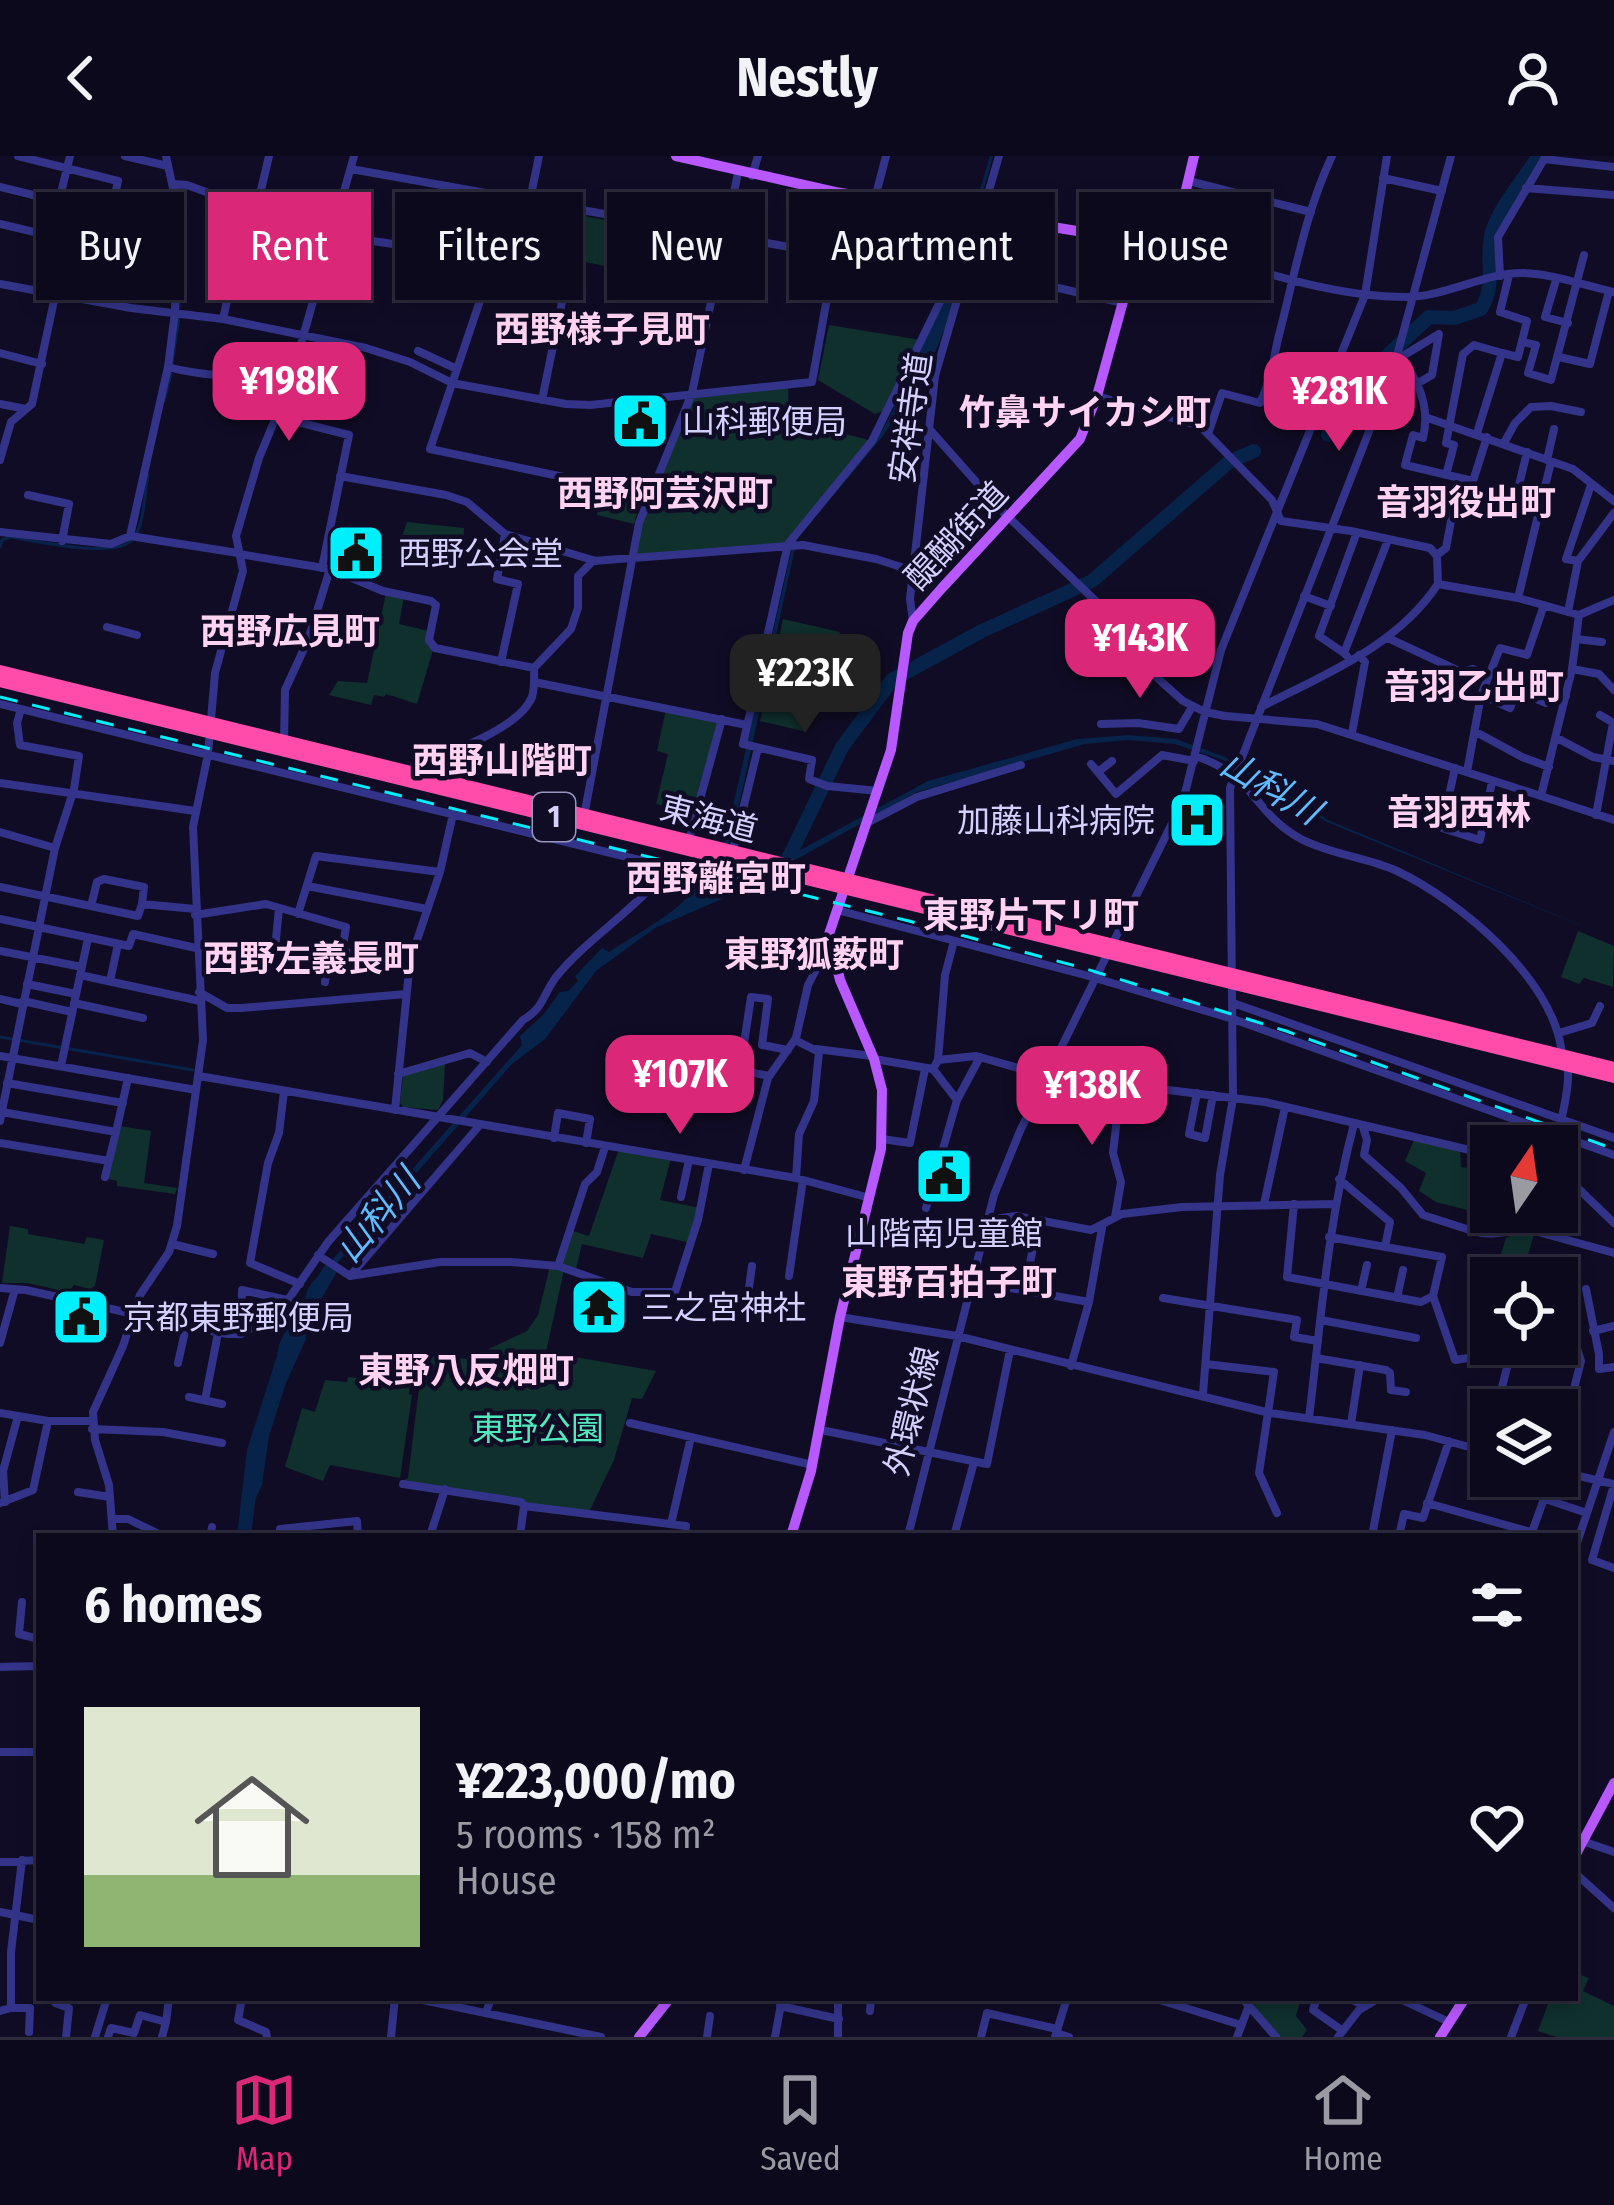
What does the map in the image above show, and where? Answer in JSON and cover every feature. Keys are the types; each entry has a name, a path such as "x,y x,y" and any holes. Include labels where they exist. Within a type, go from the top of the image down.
{"highway":[{"name":"東海道","path":"0,671 356,764 1614,1072"},
{"name":"東海道","path":"0,681 209,727"},
{"name":"東海道","path":"356,764 412,772 584,820"}],"main road":[{"path":"676,156 841,192"},
{"name":"醍醐街道","path":"1186,192 1194,156"},
{"name":"醍醐街道","path":"829,945 836,909 893,739 902,664 913,621 1080,440 1124,300"},
{"path":"792,1533 813,1466 840,1317 882,1138 883,1090 829,945"},
{"path":"1578,1851 1614,1784"},
{"path":"639,2037 668,2001"},
{"path":"1440,2037 1463,2001"}],"street":[{"path":"18,156 118,181 116,192"},
{"path":"61,192 70,156"},
{"path":"125,156 167,161 173,184 175,312 134,537"},
{"path":"260,192 269,156"},
{"path":"344,192 355,156"},
{"path":"532,192 539,156"},
{"path":"752,176 758,156"},
{"name":"安祥寺道","path":"986,192 999,156"},
{"path":"1208,434 1222,393 1260,403 1275,370 1277,343 1332,156"},
{"name":"外環状線","path":"909,1533 987,1220 1007,1162 1176,818 1221,650 1365,295 1387,156"},
{"path":"1203,1394 1217,1204 1233,1098 1229,811 1234,773 1400,355 1451,156"},
{"path":"876,192 882,157"},
{"path":"1446,475 1454,445 1446,443 1463,354 1474,345 1518,357 1527,321 1499,312 1505,275 1498,237 1545,157 1614,167"},
{"path":"351,169 483,192"},
{"path":"733,192 738,173"},
{"path":"1383,178 1442,191"},
{"path":"1189,182 1312,212"},
{"path":"173,184 208,193"},
{"path":"371,241 440,251 448,186"},
{"path":"0,187 36,196"},
{"path":"1526,188 1614,195"},
{"path":"0,224 36,232"},
{"path":"1522,342 1536,345 1528,373 1551,380 1585,255"},
{"path":"1271,272 1365,295 1413,296 1526,273 1611,291 1590,364 1559,357"},
{"path":"1556,280 1545,317 1568,323"},
{"path":"0,284 36,292"},
{"path":"1055,287 1123,303"},
{"path":"0,460 11,422 32,404 54,300"},
{"path":"87,300 302,335 410,362 452,383 590,405 812,382 827,300"},
{"path":"223,319 229,300"},
{"path":"113,1533 105,1465 92,1425 96,1402 140,1295 172,1244 203,1040 196,948 195,812 208,754 215,674 243,571 236,536 290,383 312,300"},
{"path":"480,300 430,449 650,495"},
{"path":"542,400 562,300"},
{"path":"584,820 632,557 650,495 692,393 710,300"},
{"path":"877,796 809,779 812,760 743,744 788,544 872,441 941,300"},
{"name":"安祥寺道","path":"913,621 910,599 935,376 957,300"},
{"path":"1400,355 1438,334 1432,375 1418,383"},
{"path":"418,351 457,369"},
{"path":"0,352 42,364"},
{"path":"1400,355 1418,383 1428,418 1423,438 1413,435 1406,465 1473,481 1502,353"},
{"path":"168,367 201,376 247,375 290,383"},
{"path":"1097,396 1196,424 1272,500 1281,521 1430,548 1437,556 1438,584 1420,610 1327,676 1258,712"},
{"path":"0,404 26,410"},
{"path":"1504,443 1531,407 1581,412"},
{"path":"278,417 349,435 308,640 285,690 284,746"},
{"path":"1428,418 1573,469 1614,501"},
{"path":"1518,598 1545,491 1554,429"},
{"path":"931,431 1009,517 1104,609 1162,685 1192,707 1204,712 1258,712 1352,733 1614,820"},
{"path":"1527,452 1519,484 1545,491"},
{"path":"340,476 446,495 467,502 506,534 596,561 802,544 914,571"},
{"path":"1437,556 1446,548 1460,478"},
{"path":"1578,561 1566,559 1592,485"},
{"path":"28,494 70,504 62,541"},
{"path":"1568,612 1578,561 1614,513"},
{"path":"0,532 111,544 134,537 326,568 383,591 434,602 429,640 433,647 534,668"},
{"path":"1352,733 1365,662 1319,636 1357,532"},
{"path":"501,662 518,584 497,579 506,534"},
{"path":"1352,656 1388,540"},
{"path":"412,772 416,760 479,742 522,711 533,694 534,668 571,629 579,597 578,576 596,561"},
{"path":"1438,584 1579,615 1614,600"},
{"path":"1304,596 1331,605"},
{"path":"1467,772 1480,695 1500,648 1527,656 1544,605"},
{"path":"1541,796 1572,669 1579,615"},
{"path":"107,627 137,635"},
{"path":"1386,637 1460,671 1473,669 1489,676"},
{"path":"1576,639 1602,642"},
{"path":"1572,669 1599,674 1614,690"},
{"path":"534,682 747,725"},
{"path":"1480,695 1510,708 1517,692 1546,703 1550,692 1566,696"},
{"path":"0,704 669,866 621,919 566,966 538,1012 523,1020 318,1255 273,1317 241,1334 218,1333 0,1288"},
{"path":"1101,724 1179,728 1192,707"},
{"path":"0,1121 7,1083 5,1057 23,1003 79,755 20,746 17,723 21,709"},
{"path":"1596,815 1614,723 1604,714"},
{"path":"691,832 722,719"},
{"path":"1476,732 1549,767"},
{"path":"1557,738 1610,760"},
{"path":"734,846 757,748"},
{"path":"1091,764 1116,794 1162,755 1195,757 1234,773 1276,822 1300,838 1395,870 1459,910 1531,982 1558,1034 1565,1060 1560,1125"},
{"path":"1098,772 1112,761"},
{"path":"349,789 356,764"},
{"path":"867,821 917,796 1021,765"},
{"path":"1455,768 1442,828 1480,840 1492,782"},
{"path":"0,783 195,812"},
{"path":"395,1110 410,961 440,872 453,814"},
{"path":"0,832 55,848"},
{"path":"303,851 440,872"},
{"path":"298,914 316,856"},
{"path":"0,887 138,916 143,887 104,879 97,882 91,906"},
{"path":"307,886 427,909"},
{"path":"142,904 195,912 252,904 279,908 346,927 341,952"},
{"path":"279,908 275,949 410,961"},
{"path":"836,909 1233,1019 1535,1125"},
{"path":"0,919 129,946 133,934 196,948"},
{"path":"61,1066 88,938"},
{"path":"882,1138 910,1143 932,1066 954,940"},
{"path":"110,981 118,944"},
{"path":"744,1169 769,1076 795,1040 808,985 829,945"},
{"path":"0,951 110,981 200,997 227,1008 406,994"},
{"path":"325,982 330,951"},
{"path":"27,984 74,1003 142,1018"},
{"path":"769,1076 740,1070 751,998 768,1000 762,1045 788,1050"},
{"path":"0,999 74,1003"},
{"path":"1232,1004 1614,1138"},
{"path":"1558,1034 1592,1023 1600,1006"},
{"path":"795,1040 817,1048 932,1066 980,1057 1047,1075 1285,1107 1470,1149"},
{"path":"789,1276 800,1179 799,1134 815,1097 817,1048"},
{"path":"398,1074 470,1053 487,1063"},
{"path":"5,1057 196,1090"},
{"path":"926,1208 957,1100 980,1057"},
{"path":"932,1066 957,1100"},
{"path":"199,1076 800,1179 870,1198"},
{"path":"105,1177 128,1078"},
{"path":"7,1083 123,1103"},
{"path":"1114,1219 1121,1182 1113,1153 1121,1083"},
{"path":"284,1090 250,1263 300,1284"},
{"path":"1197,1093 1189,1134 1205,1138 1214,1096"},
{"path":"1264,1204 1285,1107"},
{"path":"2,1112 116,1132"},
{"path":"554,1138 559,1113 590,1119 586,1143"},
{"path":"350,1276 477,1124"},
{"path":"1310,1418 1339,1179 1359,1125"},
{"path":"1359,1125 1367,1139 1364,1154 1423,1215 1470,1230"},
{"path":"1578,1141 1614,1155"},
{"path":"0,1143 109,1161"},
{"path":"558,1266 585,1184 597,1172 605,1147"},
{"path":"681,1197 689,1160"},
{"path":"318,1255 350,1276 440,1262 558,1266 632,1292 675,1292 710,1164"},
{"path":"1339,1179 1390,1222 1385,1247"},
{"path":"1578,1186 1612,1215"},
{"path":"987,1220 1016,1216 1091,1230 1122,1214 1217,1204 1335,1204"},
{"path":"1294,1204 1286,1277 1421,1302 1433,1296"},
{"path":"1024,1290 1038,1221"},
{"path":"1072,1366 1102,1227"},
{"path":"1542,1233 1614,1253"},
{"path":"1330,1237 1442,1258 1433,1296 1455,1360 1470,1357"},
{"path":"172,1244 213,1254"},
{"path":"1361,1291 1366,1265"},
{"path":"747,1302 752,1266"},
{"path":"1397,1298 1403,1270"},
{"path":"971,1281 1089,1302"},
{"path":"0,1342 15,1289"},
{"path":"1586,1289 1599,1370 1614,1367"},
{"path":"241,1334 242,1290 287,1300"},
{"path":"1162,1298 1297,1319 1294,1337 1318,1341"},
{"path":"840,1317 957,1336 1270,1413 1392,1430 1470,1447"},
{"path":"1321,1320 1416,1337"},
{"path":"1593,1331 1614,1326"},
{"path":"178,1363 186,1327"},
{"path":"205,1400 218,1333"},
{"path":"821,1430 987,1464 1010,1349"},
{"path":"1574,1389 1581,1361 1578,1352"},
{"path":"1316,1358 1386,1370 1391,1390 1406,1392"},
{"path":"1205,1364 1274,1372 1259,1474 1277,1513"},
{"path":"1351,1424 1360,1365"},
{"path":"189,1397 223,1404"},
{"path":"0,1413 222,1443"},
{"path":"18,1416 3,1471 2,1502 33,1490 48,1421"},
{"path":"630,1423 813,1466"},
{"path":"1373,1533 1392,1430"},
{"path":"1578,1540 1614,1432"},
{"path":"670,1524 691,1437"},
{"path":"1400,1533 1404,1514 1423,1518 1449,1441"},
{"path":"955,1533 974,1462"},
{"path":"1578,1477 1614,1484 1592,1560 1614,1568"},
{"path":"404,1484 524,1506 686,1526 684,1533"},
{"path":"431,1533 445,1489"},
{"path":"78,1492 110,1497"},
{"path":"1532,1533 1545,1498 1587,1514"},
{"path":"1427,1503 1529,1533"},
{"path":"520,1533 524,1506"},
{"path":"112,1519 128,1519 157,1533"},
{"path":"279,1533 280,1529 357,1521 358,1533"},
{"path":"1603,1524 1614,1527"},
{"path":"22,1601 20,1634 36,1638"},
{"path":"0,1666 36,1666"},
{"path":"0,1752 36,1752"},
{"path":"1578,1829 1614,1852"},
{"path":"11,2008 22,1860"},
{"path":"0,1862 36,1860"},
{"path":"1578,1876 1614,1908"},
{"path":"0,1912 36,1919"},
{"path":"55,2001 68,2008 66,2037"},
{"path":"95,2037 106,2001"},
{"path":"162,2037 169,2001"},
{"path":"241,2001 238,2020 266,2032 267,2037"},
{"path":"391,2037 395,2001"},
{"path":"428,2001 601,2037"},
{"path":"486,2013 490,2001"},
{"path":"838,2001 838,2037"},
{"path":"870,2011 871,2001"},
{"path":"1056,2033 1065,2001"},
{"path":"1163,2001 1241,2025"},
{"path":"1244,2001 1276,2037"},
{"path":"1316,2001 1313,2010 1340,2034 1374,2001"},
{"path":"1354,2001 1365,2006"},
{"path":"1404,2001 1449,2022"},
{"path":"1511,2037 1525,2001"},
{"path":"777,2036 781,2002 839,2019"},
{"path":"0,2011 30,2008 29,2032"},
{"path":"1237,2037 1248,2008"},
{"path":"982,2037 987,2013 1069,2037"},
{"path":"108,2037 111,2028 134,2033 140,2015 166,2022"},
{"path":"706,2037 710,2016"}],"green space":[{"path":"584,216 607,220 607,266 583,261"},
{"path":"829,325 921,340 886,410 875,414 818,380"},
{"path":"788,384 789,419 872,441 788,544 632,557 639,523 692,393"},
{"path":"603,491 641,499 634,524 597,515"},
{"path":"407,522 464,528 463,546 398,548"},
{"path":"386,593 404,597 399,624 429,631 433,650 417,704 386,694 374,695 371,705 329,695 338,681 367,683"},
{"path":"783,619 840,632 819,713 808,714 803,731 760,721"},
{"path":"666,709 718,721 695,814 656,804 668,754 657,751"},
{"path":"1578,931 1614,946 1613,987 1561,977"},
{"path":"445,1064 438,1110 403,1107 403,1075"},
{"path":"120,1126 151,1131 144,1183 177,1188 175,1194 117,1186 117,1181 108,1179"},
{"path":"1414,1140 1460,1149 1461,1167 1470,1168 1467,1210 1436,1202 1419,1191 1426,1173 1405,1161"},
{"name":"東野公園","path":"619,1149 671,1158 660,1200 700,1208 691,1243 651,1234 643,1258 582,1244 575,1273 564,1270 546,1352 656,1371 642,1399 632,1398 614,1460 588,1514 403,1484 400,1482 408,1478 423,1355 467,1359 527,1331 538,1315 550,1266 558,1266 570,1230 589,1236"},
{"path":"10,1226 84,1244 87,1237 104,1240 95,1286 74,1285 68,1292 2,1283"},
{"path":"1534,1234 1527,1257 1500,1257 1506,1238"},
{"path":"348,1377 410,1383 400,1478 330,1465 323,1481 285,1467 302,1408 315,1412 325,1380 347,1382"},
{"path":"1578,1974 1589,1978 1583,1991 1614,2006 1614,2037 1556,2037 1538,2031 1549,2001 1578,2001"},
{"path":"1300,2001 1296,2016 1307,2030 1302,2037 1279,2037 1247,2002"}],"water":[{"path":"990,156 983,192 979,192"},
{"path":"950,300 883,436 797,539 732,837 697,896 789,856 928,781 1077,739 1129,735 1176,739 1225,757 1328,820 1614,939 1327,822 1223,760 1175,744 1129,740 1085,744 917,792 738,892 655,928 596,971 545,1039 512,1064 313,1291 305,1320 306,1339 269,1436 262,1485 246,1533 240,1533 270,1413 278,1402 280,1342 300,1315 311,1284 522,1045 520,1036 560,992 578,981 575,976 602,948 609,952 679,906 714,860 726,836 794,540 882,431"}],"waterway":[{"path":"1328,435 1367,394 1376,366 1429,317 1454,318 1481,309 1489,289 1490,242 1496,222 1538,156"},
{"path":"179,300 179,308"},
{"path":"900,403 923,363 949,300"},
{"path":"172,363 179,318"},
{"path":"164,401 171,374"},
{"path":"788,859 842,747 892,680 982,631 1092,581 1229,462 1254,451"},
{"path":"0,547 10,537 74,547 123,545 139,527 148,475"},
{"path":"0,1037 193,1070"},
{"name":"山科川","path":"302,1318 330,1270"},
{"name":"山科川","path":"244,1533 254,1451 283,1360"}],"railway":[{"path":"0,697 1083,968 1286,1031 1614,1149"}],"place":[{"name":"山科郵便局","path":"640,421"},
{"name":"西野公会堂","path":"356,553"},
{"name":"加藤山科病院","path":"1197,820"},
{"name":"山階南児童館","path":"944,1176"},
{"name":"三之宮神社","path":"599,1307"},
{"name":"京都東野郵便局","path":"81,1317"}],"district":[{"name":"西野様子見町","path":"602,329"},
{"name":"竹鼻サイカシ町","path":"1085,412"},
{"name":"西野阿芸沢町","path":"665,493"},
{"name":"音羽役出町","path":"1466,502"},
{"name":"西野広見町","path":"290,631"},
{"name":"音羽乙出町","path":"1474,686"},
{"name":"西野山階町","path":"502,760"},
{"name":"音羽西林","path":"1459,812"},
{"name":"西野離宮町","path":"716,878"},
{"name":"東野片下リ町","path":"1031,915"},
{"name":"東野狐薮町","path":"814,954"},
{"name":"西野左義長町","path":"311,958"},
{"name":"東野百拍子町","path":"949,1282"},
{"name":"東野八反畑町","path":"466,1370"}]}
